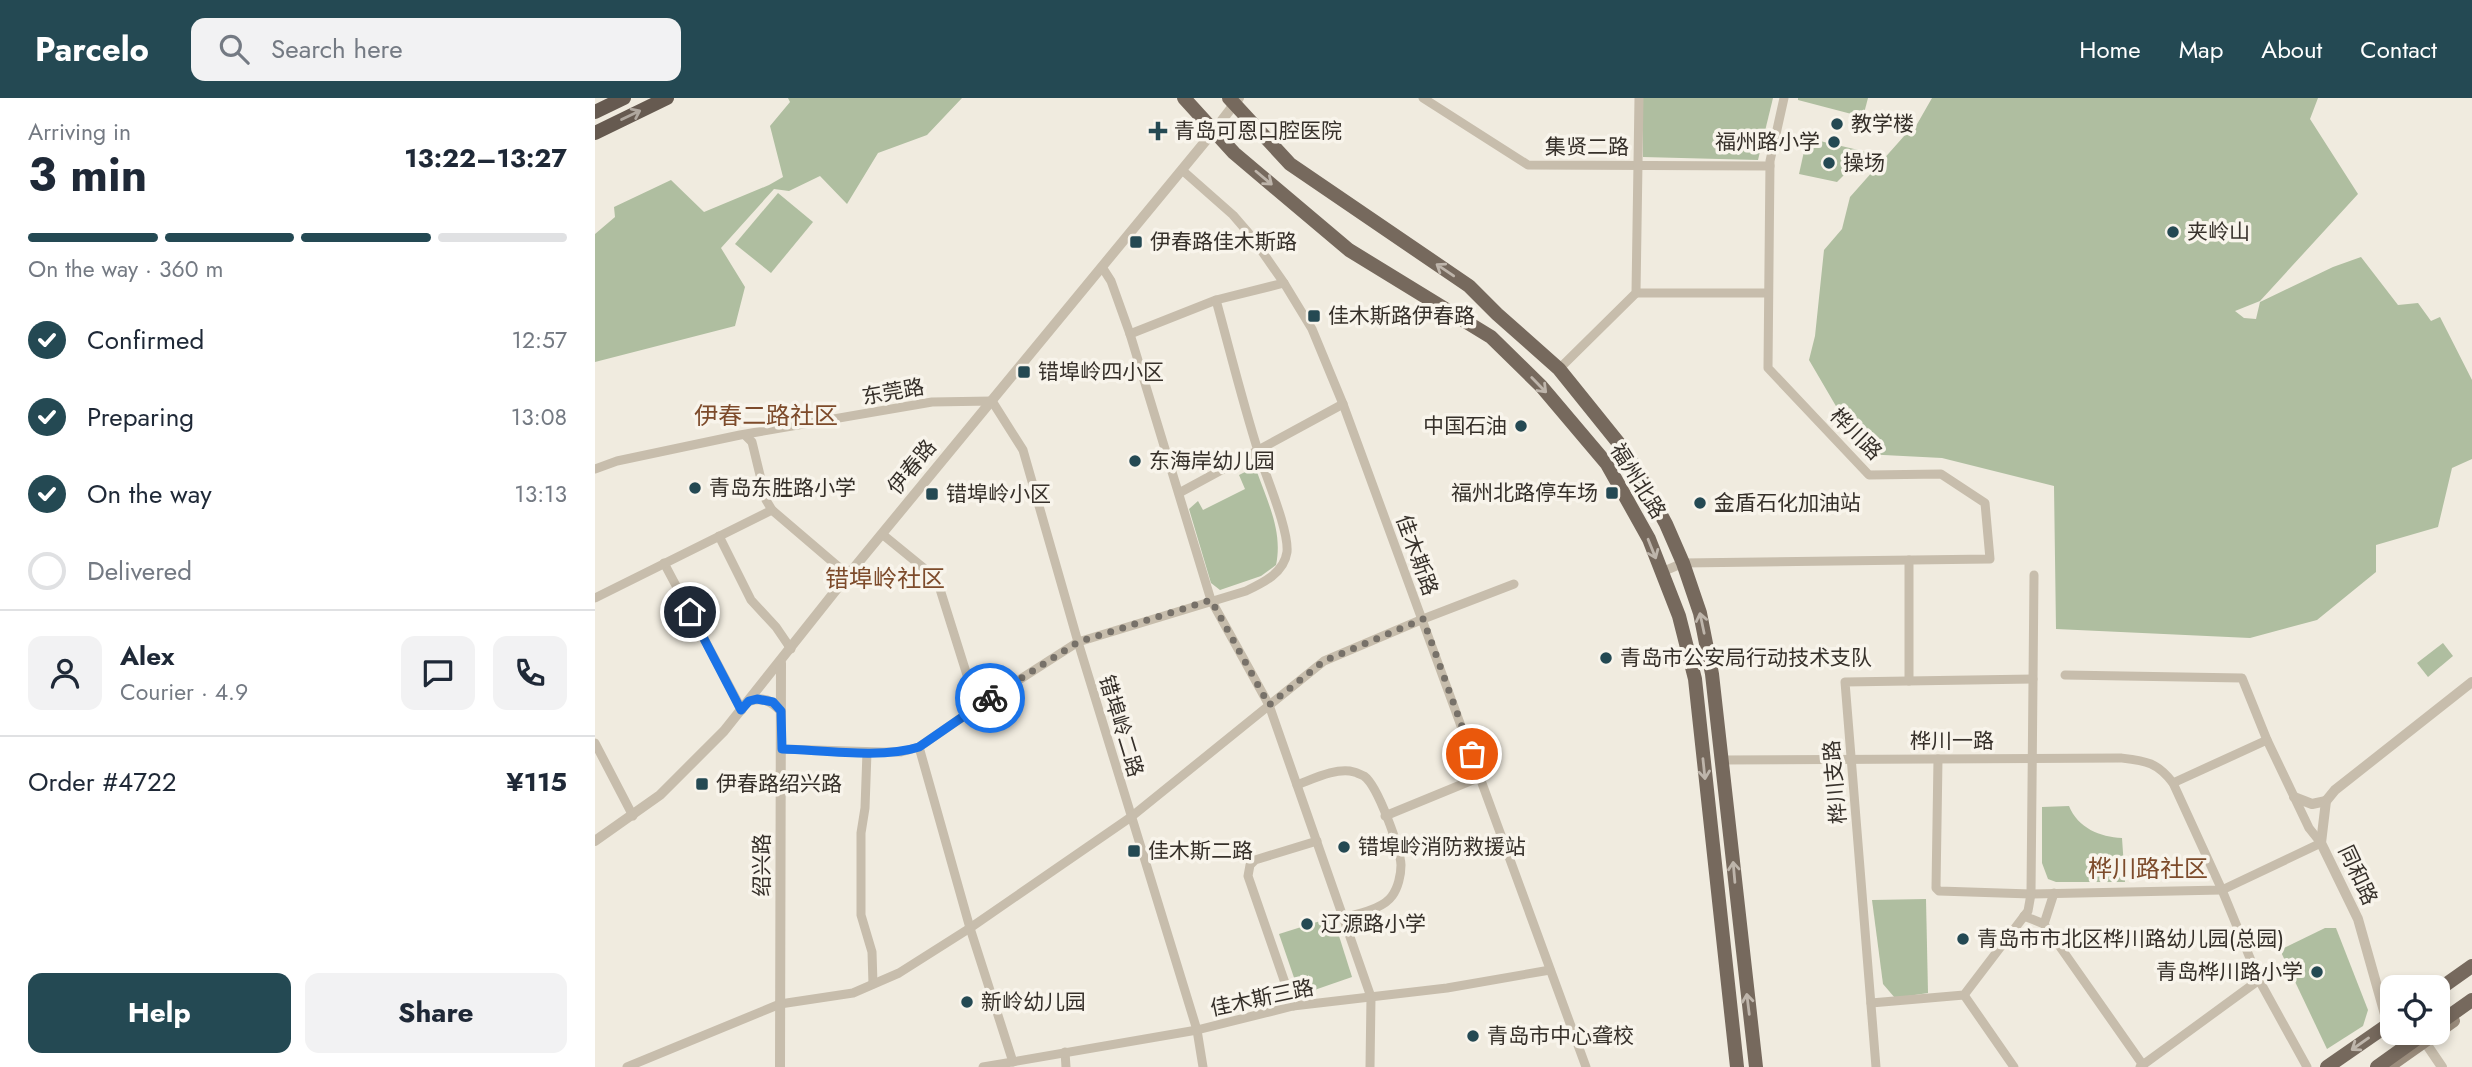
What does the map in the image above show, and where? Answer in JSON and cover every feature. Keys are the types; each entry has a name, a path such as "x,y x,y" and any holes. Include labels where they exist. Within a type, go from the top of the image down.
{"highway":[{"path":"595,112 624,98"},
{"path":"595,133 667,98"}],"main road":[{"name":"福州北路","path":"1184,98 1234,153 1349,250 1490,337 1542,386 1607,464 1649,539 1679,616 1695,680 1737,1067"},
{"name":"福州北路","path":"1234,100 1290,164 1469,286 1559,369 1629,456 1666,524 1700,612 1712,674 1756,1067"},
{"path":"2450,982 2472,966"},
{"path":"2450,1016 2472,1000"},
{"path":"2450,1021 2472,1008"},
{"path":"2327,1067 2380,1030"},
{"path":"2377,1067 2412,1045"},
{"path":"2389,1067 2415,1045"}],"street":[{"name":"集贤二路","path":"1423,98 1528,164 1770,166"},
{"path":"1559,369 1636,293 1639,98"},
{"name":"桦川路","path":"1662,572 1683,563 1990,559 1985,503 1941,474 1869,475 1767,368 1770,166 1784,98"},
{"name":"伊春路","path":"595,841 660,795 692,765 745,706 848,575 1213,132 1234,100"},
{"name":"佳木斯路","path":"1182,170 1233,215 1252,237 1313,329 1423,619 1586,1067"},
{"path":"1102,267 1111,281 1130,334 1211,600 1269,705 1371,996 1370,1067"},
{"path":"1130,334 1216,300 1284,283"},
{"path":"1636,293 1768,293"},
{"path":"782,749 901,752 919,747 1078,642 1246,591 1267,581 1281,567 1287,552 1284,532 1258,451 1216,300"},
{"name":"东莞路","path":"595,469 617,461 932,402 992,401"},
{"name":"错埠岭二路","path":"992,401 1023,450 1078,642 1196,1030 1203,1067"},
{"path":"1179,493 1343,404"},
{"path":"746,436 752,442 766,500 772,510 848,575"},
{"path":"595,598 772,510"},
{"path":"882,534 931,574 939,586 977,707"},
{"path":"719,536 751,600 776,626 791,649"},
{"path":"1909,560 1909,681"},
{"path":"664,563 745,706 766,699 781,711"},
{"path":"1871,1003 1964,995 2028,911 2031,894 2034,575"},
{"path":"627,1067 780,1004 853,993 899,973 970,928 1131,817 1324,661 1514,584"},
{"name":"绍兴路","path":"780,1067 781,663"},
{"path":"1938,759 1936,888 1939,891 2031,894 2222,890 2321,843 2309,828 2294,797 2242,678 2065,675"},
{"name":"桦川支路","path":"1876,1067 1845,682 2033,679"},
{"path":"2294,797 2312,804 2326,801 2335,790 2472,682"},
{"path":"2267,740 2173,783 2259,980 2308,1067"},
{"path":"595,743 633,816"},
{"path":"919,747 970,928 1013,1062"},
{"path":"867,752 865,808 861,833 861,915 872,952 873,984"},
{"name":"桦川一路","path":"1723,760 2136,760 2152,763 2173,783"},
{"path":"1297,785 1331,773 1350,771 1364,776 1374,788 1385,816 1401,862 1397,887 1391,898 1382,904 1344,918"},
{"path":"1385,816 1480,777"},
{"name":"同和路","path":"2326,801 2321,843 2358,919 2380,990"},
{"path":"1293,1006 1248,876 1250,865 1255,860 1317,841"},
{"path":"2044,924 2054,893"},
{"path":"2024,916 2044,924 2141,1066 2259,980"},
{"name":"佳木斯三路","path":"983,1067 1196,1030 1293,1006 1447,988 1550,970"},
{"path":"1964,995 2014,1067"},
{"path":"2431,1045 2442,1067"},
{"path":"1065,1052 1066,1067"}],"green space":[{"path":"788,98 962,98 927,135 878,153 847,204 820,176 789,191 774,189 721,248 745,287 735,326 595,362 595,234 615,217 614,207 671,180 704,212 783,177 770,126 790,102"},
{"path":"1643,98 1773,98 1758,160 1643,157"},
{"name":"操场","path":"1798,98 1868,98 1863,117"},
{"path":"1932,98 2318,98 2310,119 2358,194 2260,301 2235,311 2244,318 2256,319 2260,302 2333,267 2361,257 2398,305 2418,303 2431,321 2440,317 2472,380 2472,459 2452,468 2438,527 2376,545 2376,572 2317,620 2250,638 2056,629 2054,486 1942,458 1864,454 1809,360 1815,336 1824,250 1842,229 1850,197 1905,135 1912,133"},
{"name":"操场","path":"1807,138 1867,152 1837,182 1799,174"},
{"path":"778,193 813,222 771,273 735,244"},
{"path":"1251,469 1257,472 1276,529 1276,565 1261,576 1220,590 1211,583 1189,509 1198,501 1203,510 1245,489 1239,475"},
{"path":"2443,643 2453,656 2428,677 2417,663"},
{"path":"2069,806 2084,826 2106,836 2122,838 2125,882 2056,882 2048,879 2042,863 2042,807"},
{"path":"1926,899 1928,993 1895,998 1883,984 1872,900"},
{"path":"1333,917 1352,977 1300,995 1279,934"},
{"path":"2325,928 2336,928 2368,1010 2363,1026 2327,1049 2280,950"}],"way so far":[{"path":"990,698 1078,642 1211,600 1269,705 1324,661 1423,619 1472,754"}],"place":[{"name":"教学楼","path":"1837,124"},
{"name":"青岛可恩口腔医院","path":"1158,131"},
{"name":"福州路小学","path":"1834,142"},
{"name":"操场","path":"1829,163"},
{"name":"夹岭山","path":"2173,232"},
{"name":"伊春路佳木斯路","path":"1136,242"},
{"name":"佳木斯路伊春路","path":"1314,316"},
{"name":"错埠岭四小区","path":"1024,372"},
{"name":"中国石油","path":"1521,426"},
{"name":"东海岸幼儿园","path":"1135,461"},
{"name":"青岛东胜路小学","path":"695,488"},
{"name":"福州北路停车场","path":"1612,493"},
{"name":"错埠岭小区","path":"932,494"},
{"name":"金盾石化加油站","path":"1700,503"},
{"name":"青岛市公安局行动技术支队","path":"1606,658"},
{"name":"伊春路绍兴路","path":"702,784"},
{"name":"错埠岭消防救援站","path":"1344,847"},
{"name":"佳木斯二路","path":"1134,851"},
{"name":"辽源路小学","path":"1307,924"},
{"name":"青岛市市北区桦川路幼儿园(总园)","path":"1963,939"},
{"name":"青岛桦川路小学","path":"2317,972"},
{"name":"新岭幼儿园","path":"967,1002"},
{"name":"青岛市中心聋校","path":"1473,1036"}],"district":[{"name":"伊春二路社区","path":"766,415"},
{"name":"错埠岭社区","path":"885,578"},
{"name":"桦川路社区","path":"2148,868"}],"route":[{"path":"690,612 741,710 749,701 766,699 781,711 782,749 882,752 910,750 919,747 990,698"}]}
